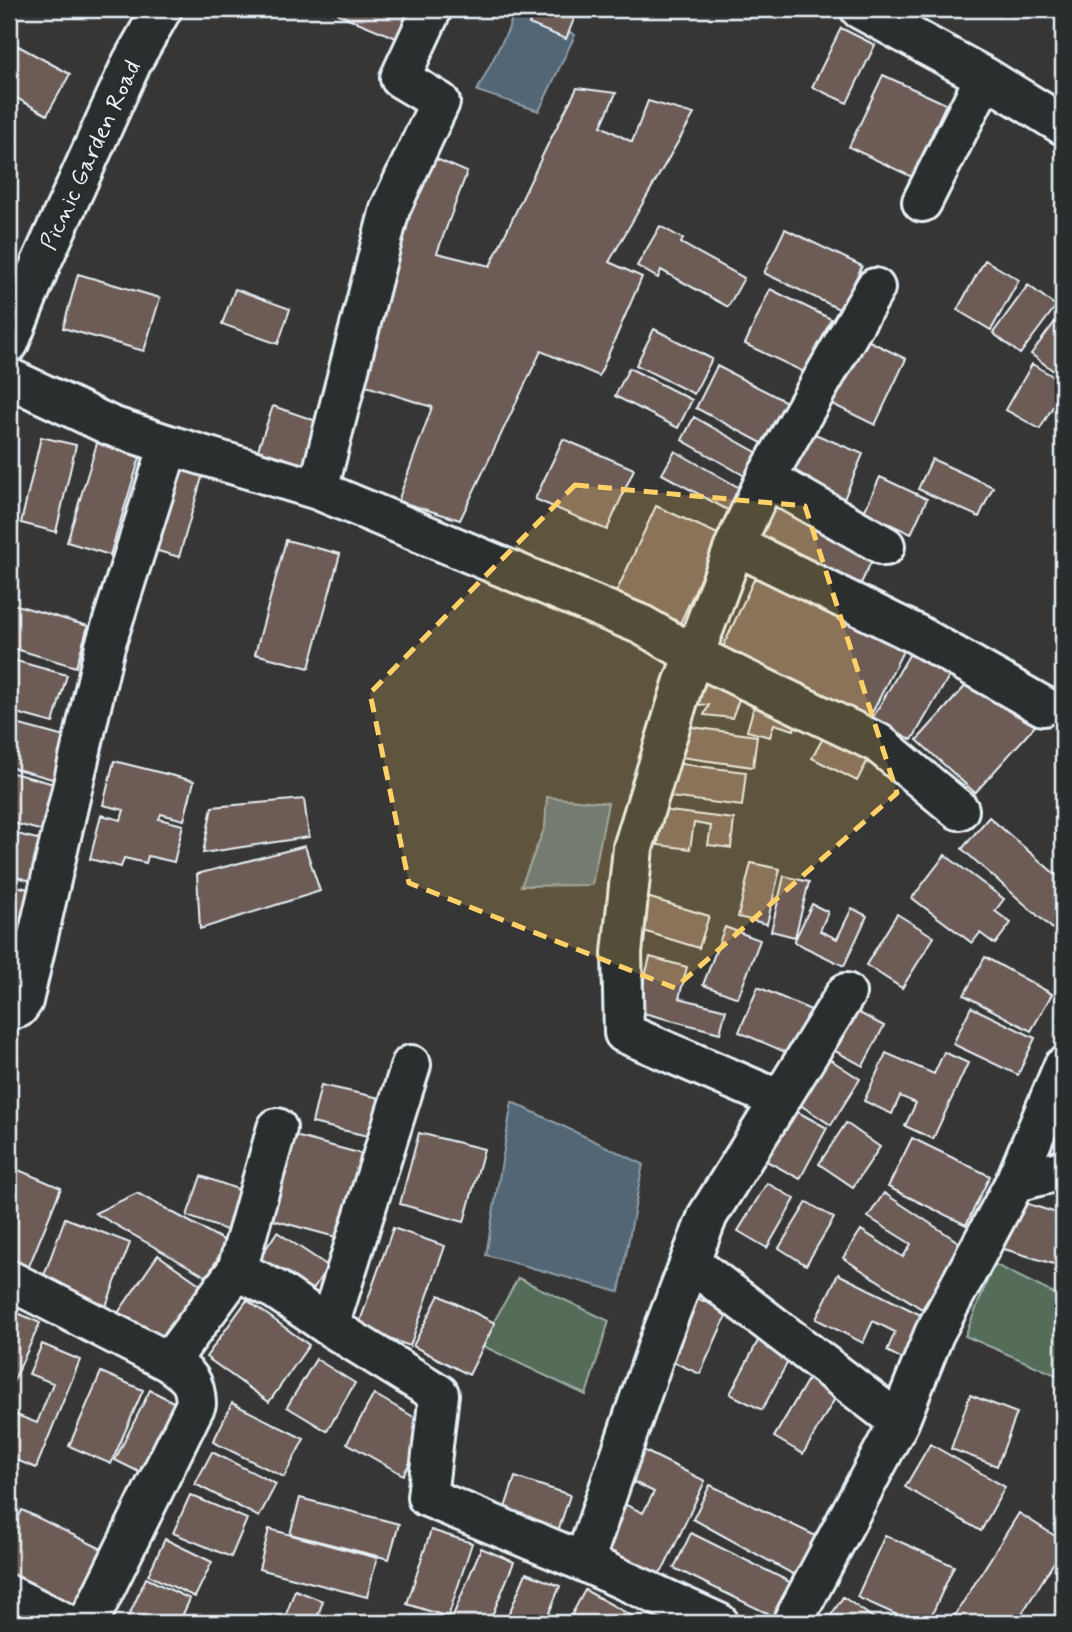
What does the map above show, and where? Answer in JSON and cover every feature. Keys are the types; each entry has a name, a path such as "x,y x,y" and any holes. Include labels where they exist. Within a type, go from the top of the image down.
{"street":[{"name":"Picnic Garden Road","path":"9,344 41,263 126,75 162,9"},
{"path":"318,490 390,209 440,102 400,78 432,9"},
{"path":"860,9 985,77 1063,125"},
{"path":"922,202 985,77"},
{"path":"780,1100 624,1033 622,953 633,849 682,684 734,545 766,478 874,288"},
{"path":"9,378 111,426 318,490 642,625 694,655 878,743 959,810"},
{"path":"9,1009 18,1008 23,1001 105,646 169,445"},
{"path":"766,478 885,546"},
{"path":"734,545 916,634 1043,706"},
{"path":"584,1562 659,1342 708,1215 846,993"},
{"path":"329,1326 411,1065"},
{"path":"792,1623 900,1422 934,1334 1015,1182 1063,1067"},
{"path":"169,1362 237,1270 277,1128"},
{"path":"1015,1182 1063,1170"},
{"path":"690,1262 900,1422"},
{"path":"237,1270 276,1290 439,1394 427,1497 584,1562 719,1623"},
{"path":"9,1280 169,1362 192,1381 196,1392 196,1404 88,1623"},
{"path":"9,1595 66,1623"}],"highlighted area":[{"path":"575,485 805,506 897,793 675,988 409,883 370,693"}],"green space":[{"path":"994,1264 1063,1298 1063,1378 965,1336"},
{"path":"518,1278 609,1321 586,1395 481,1345"}],"water":[{"path":"515,9 525,9 575,35 539,111 477,91 508,30"},
{"path":"547,797 608,803 592,885 521,886 545,827"},
{"path":"512,1102 643,1164 619,1292 486,1255"}],"building":[{"path":"340,9 428,9 413,45 338,14"},
{"path":"535,9 578,9 566,39 529,24"},
{"path":"841,28 875,45 847,103 812,87"},
{"path":"9,41 70,74 47,115 9,94"},
{"path":"883,75 946,104 912,177 849,147"},
{"path":"577,88 616,93 601,126 632,142 648,101 694,114 609,262 642,277 599,376 541,351 460,520 398,501 432,407 363,385 386,272 425,154 467,172 437,253 490,266"},
{"path":"660,226 683,239 681,243 744,278 728,307 661,270 658,278 637,266"},
{"path":"785,229 862,266 841,310 764,273"},
{"path":"985,260 1019,280 991,330 957,310"},
{"path":"78,274 160,298 144,351 63,328"},
{"path":"1028,285 1056,306 1020,354 993,333"},
{"path":"235,289 290,309 278,344 222,324"},
{"path":"770,289 831,319 806,373 745,344"},
{"path":"1063,311 1063,378 1031,354"},
{"path":"654,329 712,359 694,394 636,365"},
{"path":"861,337 906,359 875,425 830,403"},
{"path":"1032,364 1063,382 1063,389 1040,429 1006,410"},
{"path":"717,366 796,407 773,449 696,408"},
{"path":"629,368 692,400 678,428 615,396"},
{"path":"273,406 328,425 309,480 254,461"},
{"path":"694,417 763,456 750,479 682,440"},
{"path":"810,432 863,454 844,499 791,476"},
{"path":"41,437 76,445 56,532 21,523"},
{"path":"563,439 634,469 607,530 535,499"},
{"path":"98,440 141,454 110,555 67,542"},
{"path":"675,451 743,490 731,512 662,474"},
{"path":"932,459 993,487 979,517 918,489"},
{"path":"174,466 203,474 179,557 151,549"},
{"path":"880,477 927,499 911,534 864,512"},
{"path":"771,496 878,547 857,592 749,542"},
{"path":"656,506 720,535 679,626 614,597"},
{"path":"286,540 340,554 309,668 255,654"},
{"path":"757,573 904,649 869,719 721,651"},
{"path":"13,604 88,626 76,667 9,647 9,617"},
{"path":"916,643 955,666 912,740 873,717"},
{"path":"9,659 67,675 53,723 9,711"},
{"path":"697,668 744,686 732,718 704,715 709,705 683,704"},
{"path":"977,673 1035,726 975,793 917,740"},
{"path":"756,699 799,712 794,730 774,724 770,737 747,731"},
{"path":"9,722 68,738 56,780 9,767"},
{"path":"678,725 757,736 753,767 673,756"},
{"path":"828,729 872,752 857,781 812,758"},
{"path":"114,761 194,781 184,820 161,814 159,819 183,825 174,862 148,856 146,863 124,858 121,867 90,859 101,815 121,820 124,810 103,805"},
{"path":"665,762 746,772 742,806 661,796"},
{"path":"9,772 58,785 47,832 9,822"},
{"path":"304,799 309,837 203,853 212,807"},
{"path":"662,810 734,819 731,848 708,845 711,826 694,823 690,849 658,845"},
{"path":"989,817 1063,881 1063,938 962,849"},
{"path":"9,832 45,841 35,882 9,875"},
{"path":"305,846 320,891 200,929 197,874"},
{"path":"945,855 1004,899 995,911 1011,923 995,944 980,933 972,943 912,898"},
{"path":"751,863 780,869 767,924 738,917"},
{"path":"784,876 809,882 795,937 771,931"},
{"path":"9,884 32,890 22,930 9,927"},
{"path":"647,897 709,916 699,948 637,929"},
{"path":"812,904 828,912 820,931 837,939 852,908 867,916 844,966 794,942"},
{"path":"897,914 934,937 902,988 866,965"},
{"path":"725,927 760,940 738,998 703,985"},
{"path":"9,938 16,940 9,969"},
{"path":"650,957 687,967 679,998 726,1010 720,1033 636,1011"},
{"path":"985,957 1052,994 1031,1031 964,995"},
{"path":"758,987 811,1010 792,1055 739,1032"},
{"path":"842,1004 884,1026 863,1066 822,1044"},
{"path":"971,1007 1035,1038 1018,1075 953,1044"},
{"path":"817,1051 860,1079 831,1125 788,1097"},
{"path":"944,1052 968,1063 933,1139 905,1126 916,1103 900,1096 892,1114 864,1101 886,1053 934,1074"},
{"path":"321,1085 380,1098 372,1137 312,1123"},
{"path":"785,1105 827,1128 800,1179 757,1156"},
{"path":"846,1123 880,1147 853,1187 819,1164"},
{"path":"419,1133 484,1149 464,1222 400,1204"},
{"path":"295,1136 366,1155 343,1239 273,1220"},
{"path":"912,1138 990,1176 966,1225 888,1187"},
{"path":"9,1166 61,1188 25,1276 9,1269"},
{"path":"201,1176 243,1191 229,1231 187,1216"},
{"path":"767,1183 795,1199 767,1248 738,1231"},
{"path":"137,1193 227,1242 207,1277 95,1213"},
{"path":"884,1193 963,1245 922,1309 843,1258 861,1230 903,1257 911,1244 868,1217"},
{"path":"1006,1197 1063,1215 1063,1245 1057,1265 991,1245"},
{"path":"807,1202 834,1218 806,1265 779,1248"},
{"path":"65,1218 130,1243 104,1311 42,1281"},
{"path":"393,1228 445,1246 410,1346 358,1327"},
{"path":"277,1232 328,1266 308,1297 257,1262"},
{"path":"158,1255 201,1285 154,1353 111,1323"},
{"path":"838,1274 927,1318 906,1361 887,1351 895,1332 873,1321 863,1343 816,1319"},
{"path":"439,1295 495,1323 469,1375 413,1346"},
{"path":"692,1296 728,1312 700,1374 664,1358"},
{"path":"247,1300 309,1345 269,1402 206,1357"},
{"path":"9,1309 40,1323 9,1391"},
{"path":"760,1337 792,1354 762,1410 730,1394"},
{"path":"42,1344 80,1360 36,1468 9,1457 9,1412 37,1423 53,1383 29,1374"},
{"path":"316,1359 355,1383 327,1431 287,1407"},
{"path":"813,1371 841,1388 803,1454 774,1437"},
{"path":"101,1372 143,1390 111,1464 69,1446"},
{"path":"150,1390 183,1407 149,1477 115,1460"},
{"path":"374,1394 431,1427 403,1475 347,1443"},
{"path":"970,1395 1017,1413 997,1466 951,1449"},
{"path":"232,1403 304,1439 284,1477 213,1442"},
{"path":"930,1444 1005,1487 981,1531 905,1487"},
{"path":"643,1450 705,1481 665,1566 658,1575 595,1543 616,1500 643,1513 654,1492 628,1479"},
{"path":"212,1452 276,1484 259,1517 195,1484"},
{"path":"515,1477 570,1495 556,1538 501,1520"},
{"path":"710,1485 822,1539 798,1577 693,1519"},
{"path":"190,1495 247,1519 231,1557 173,1533"},
{"path":"300,1498 399,1524 389,1559 290,1534"},
{"path":"22,1510 108,1552 78,1614 9,1581 9,1536"},
{"path":"1019,1513 1063,1541 1063,1548 1016,1623 957,1623 952,1620"},
{"path":"269,1529 377,1558 367,1597 259,1569"},
{"path":"431,1530 472,1543 448,1617 407,1604"},
{"path":"691,1533 800,1587 783,1621 674,1568"},
{"path":"885,1535 954,1566 928,1623 915,1623 857,1597"},
{"path":"165,1539 212,1562 195,1597 148,1575"},
{"path":"481,1548 514,1562 489,1623 450,1623"},
{"path":"526,1573 560,1586 545,1623 505,1623"},
{"path":"146,1578 190,1599 179,1623 126,1622"},
{"path":"295,1590 323,1601 315,1623 283,1623"},
{"path":"585,1590 634,1617 630,1623 567,1623"},
{"path":"843,1597 881,1623 826,1623"}]}
